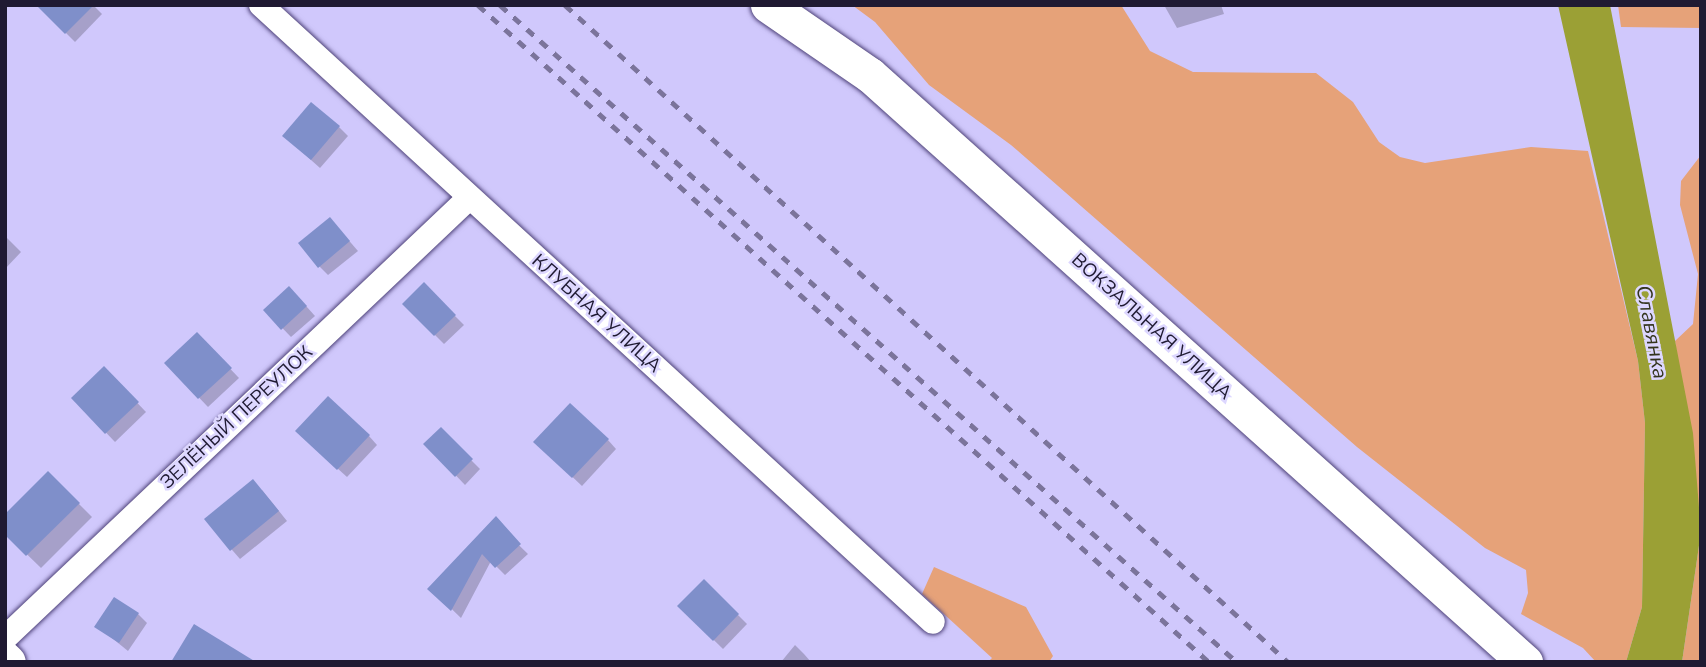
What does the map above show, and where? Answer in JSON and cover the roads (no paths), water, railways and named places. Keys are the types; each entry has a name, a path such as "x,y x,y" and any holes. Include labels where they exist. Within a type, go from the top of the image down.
{"street":[{"name":"КЛУБНАЯ УЛИЦА","path":"261,5 933,622"},
{"name":"ВОКЗАЛЬНАЯ УЛИЦА","path":"768,5 870,75 1514,651"},
{"name":"ЗЕЛЁНЫЙ ПЕРЕУЛОК","path":"5,638 469,198"}],"water":[{"name":"Славянка","path":"1558,5 1610,5 1693,433 1701,532 1682,662 1626,662 1642,607 1645,423 1638,361"}],"railway":[{"path":"478,5 1209,662"},
{"path":"500,5 1237,662"},
{"path":"565,5 1288,662"}]}
